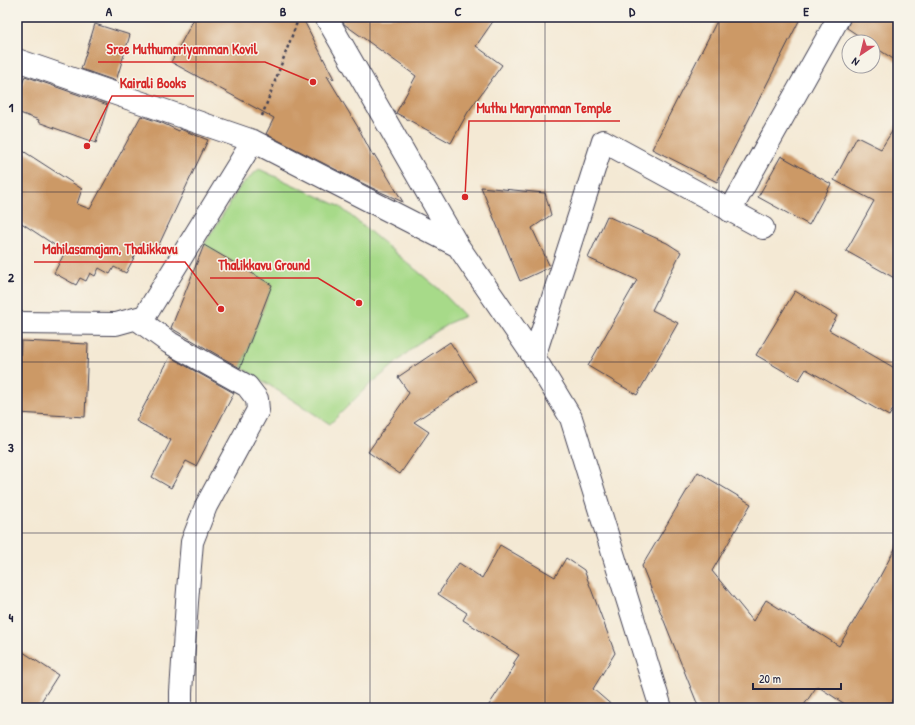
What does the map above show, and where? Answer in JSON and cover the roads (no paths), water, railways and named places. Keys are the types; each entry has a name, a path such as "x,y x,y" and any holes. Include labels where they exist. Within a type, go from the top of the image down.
{"street":[{"path":"326,17 458,246 534,357 571,418 661,708"},
{"path":"730,211 839,17"},
{"path":"17,60 253,141 458,246"},
{"path":"17,322 116,324 145,316 253,141"},
{"path":"534,357 603,141 763,228"},
{"path":"137,319 170,342 246,386 257,399 258,410 206,506 192,542 181,708"}],"place":[{"name":"Sree Muthumariyamman Kovil","path":"313,82"},
{"name":"Kairali Books","path":"87,146"},
{"name":"Muthu Maryamman Temple","path":"465,197"},
{"name":"Thalikkavu Ground","path":"359,303"},
{"name":"Mahilasamajam, Thalikkavu","path":"221,309"}]}
